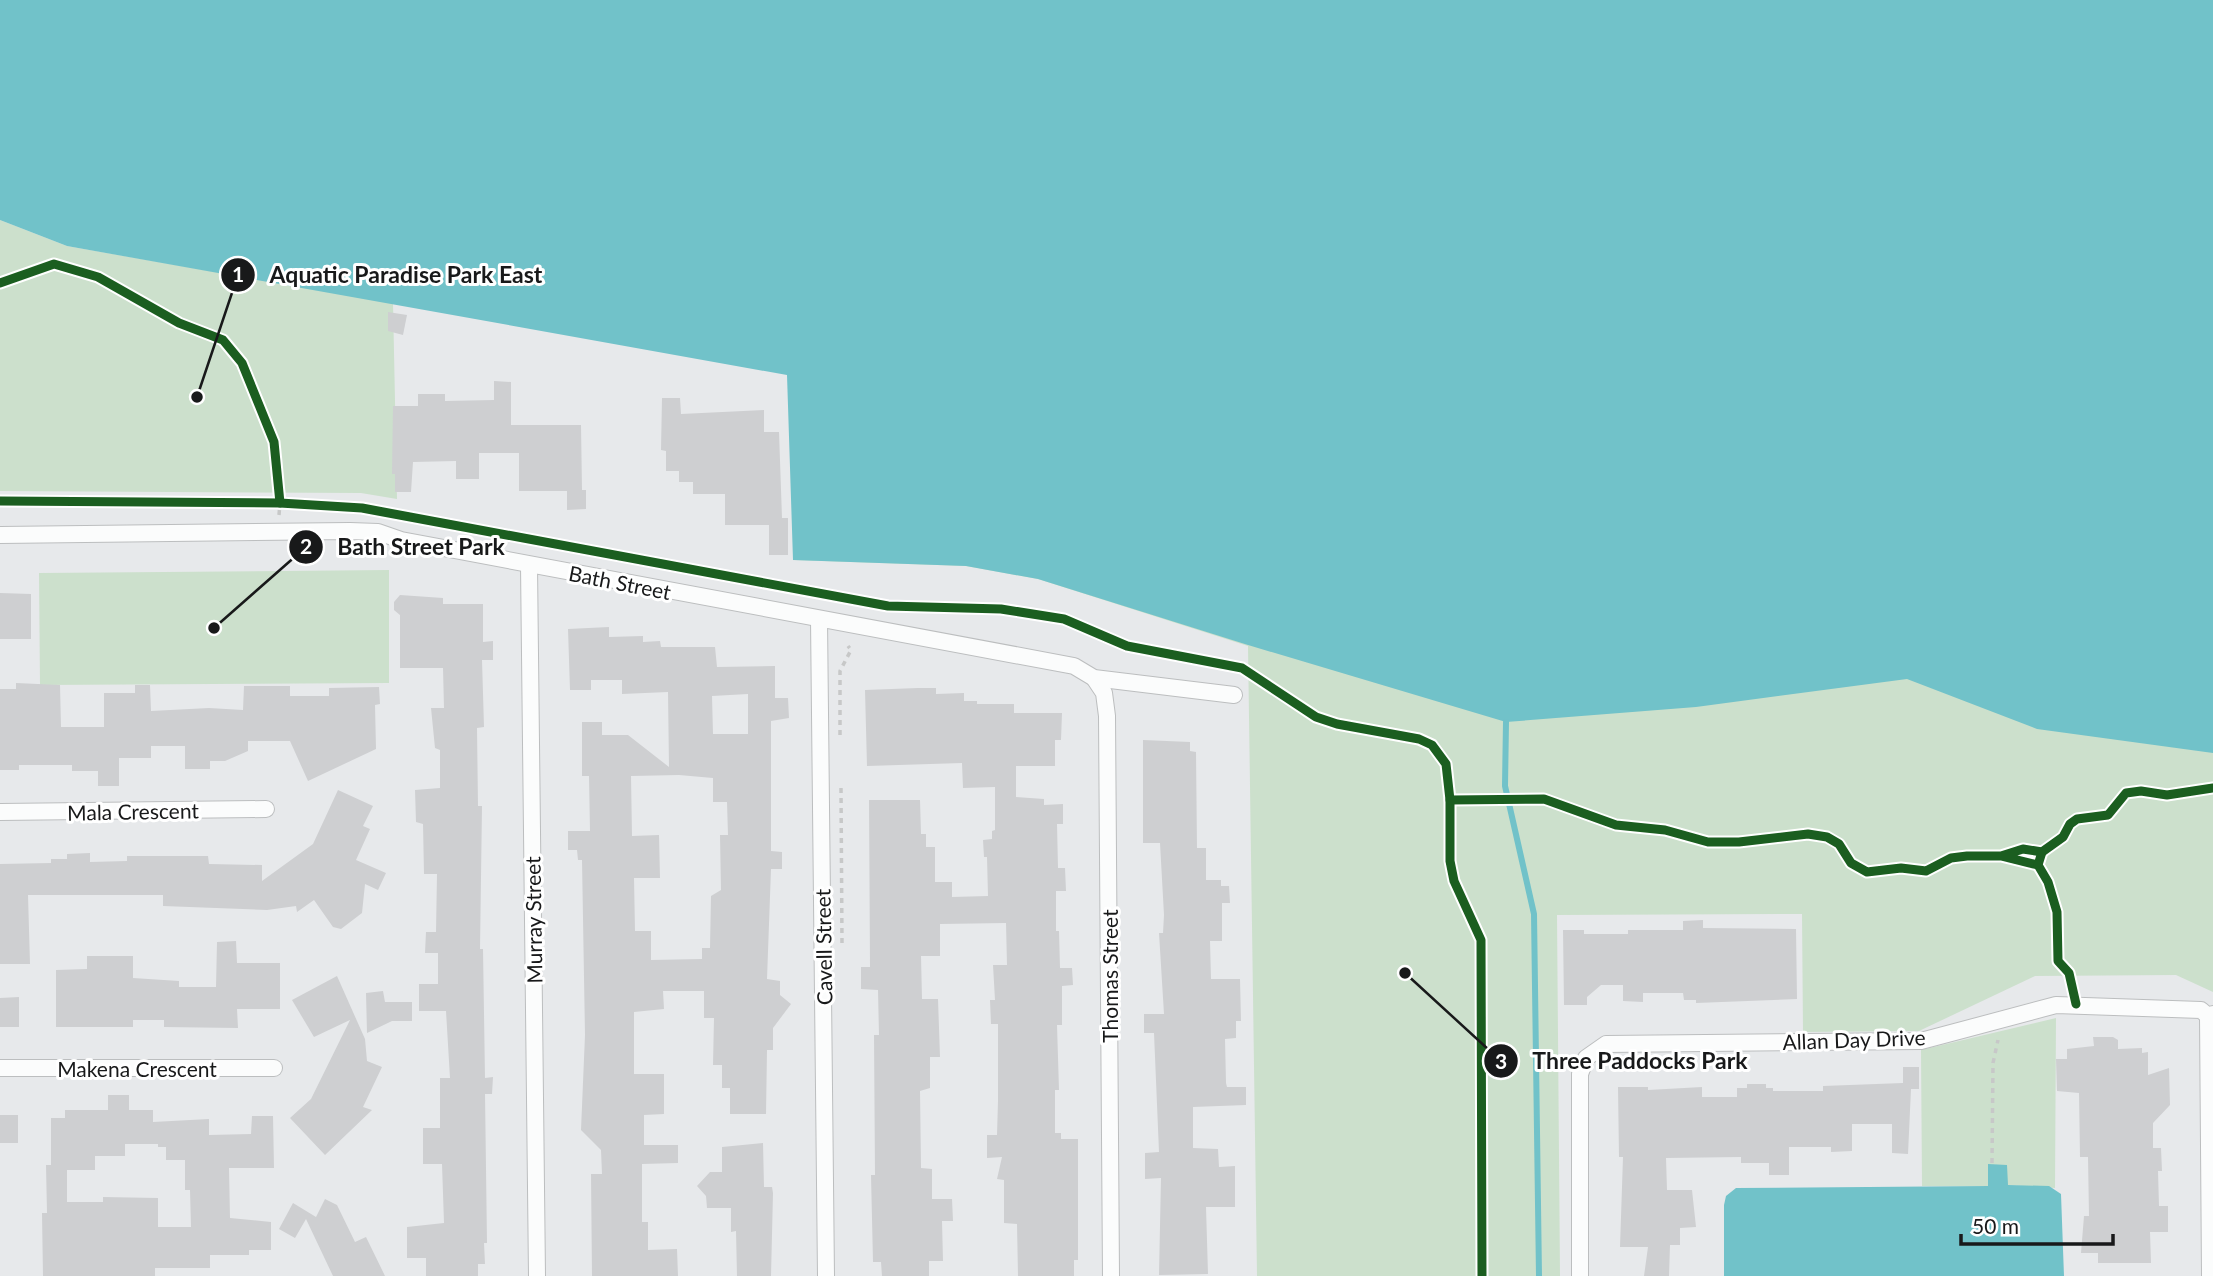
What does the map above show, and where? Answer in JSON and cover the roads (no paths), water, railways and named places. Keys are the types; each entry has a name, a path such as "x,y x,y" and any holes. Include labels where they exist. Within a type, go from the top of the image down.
{"street":[{"name":"Bath Street","path":"0,536 378,532 401,540 529,565 1074,666 1094,678 1234,695"},
{"name":"Murray Street","path":"529,565 537,1276"},
{"name":"Cavell Street","path":"819,619 826,1276"},
{"name":"Thomas Street","path":"1094,678 1104,694 1107,716 1111,1276"},
{"name":"Mala Crescent","path":"0,812 266,810"},
{"name":"Allan Day Drive","path":"1580,1276 1580,1074 1586,1058 1606,1044 1921,1041 2056,1005 2076,1004 2201,1010 2211,1015"},
{"path":"2210,1276 2211,1015"},
{"name":"Makena Crescent","path":"0,1068 274,1068"}],"water":[{"path":"0,0 2213,0 2213,753 2037,729 1907,679 1696,707 1506,722 1038,579 966,566 793,560 787,375 67,246 0,220"},
{"path":"1988,1164 2007,1165 2008,1185 2049,1186 2061,1194 2064,1276 1724,1276 1724,1205 1726,1196 1736,1188 1988,1186"}],"waterway":[{"path":"1506,722 1505,786 1534,914 1539,1276"}],"place":[{"name":"Aquatic Paradise Park East","path":"197,397"},
{"name":"Bath Street Park","path":"214,628"},
{"name":"Three Paddocks Park","path":"1405,973"}]}
